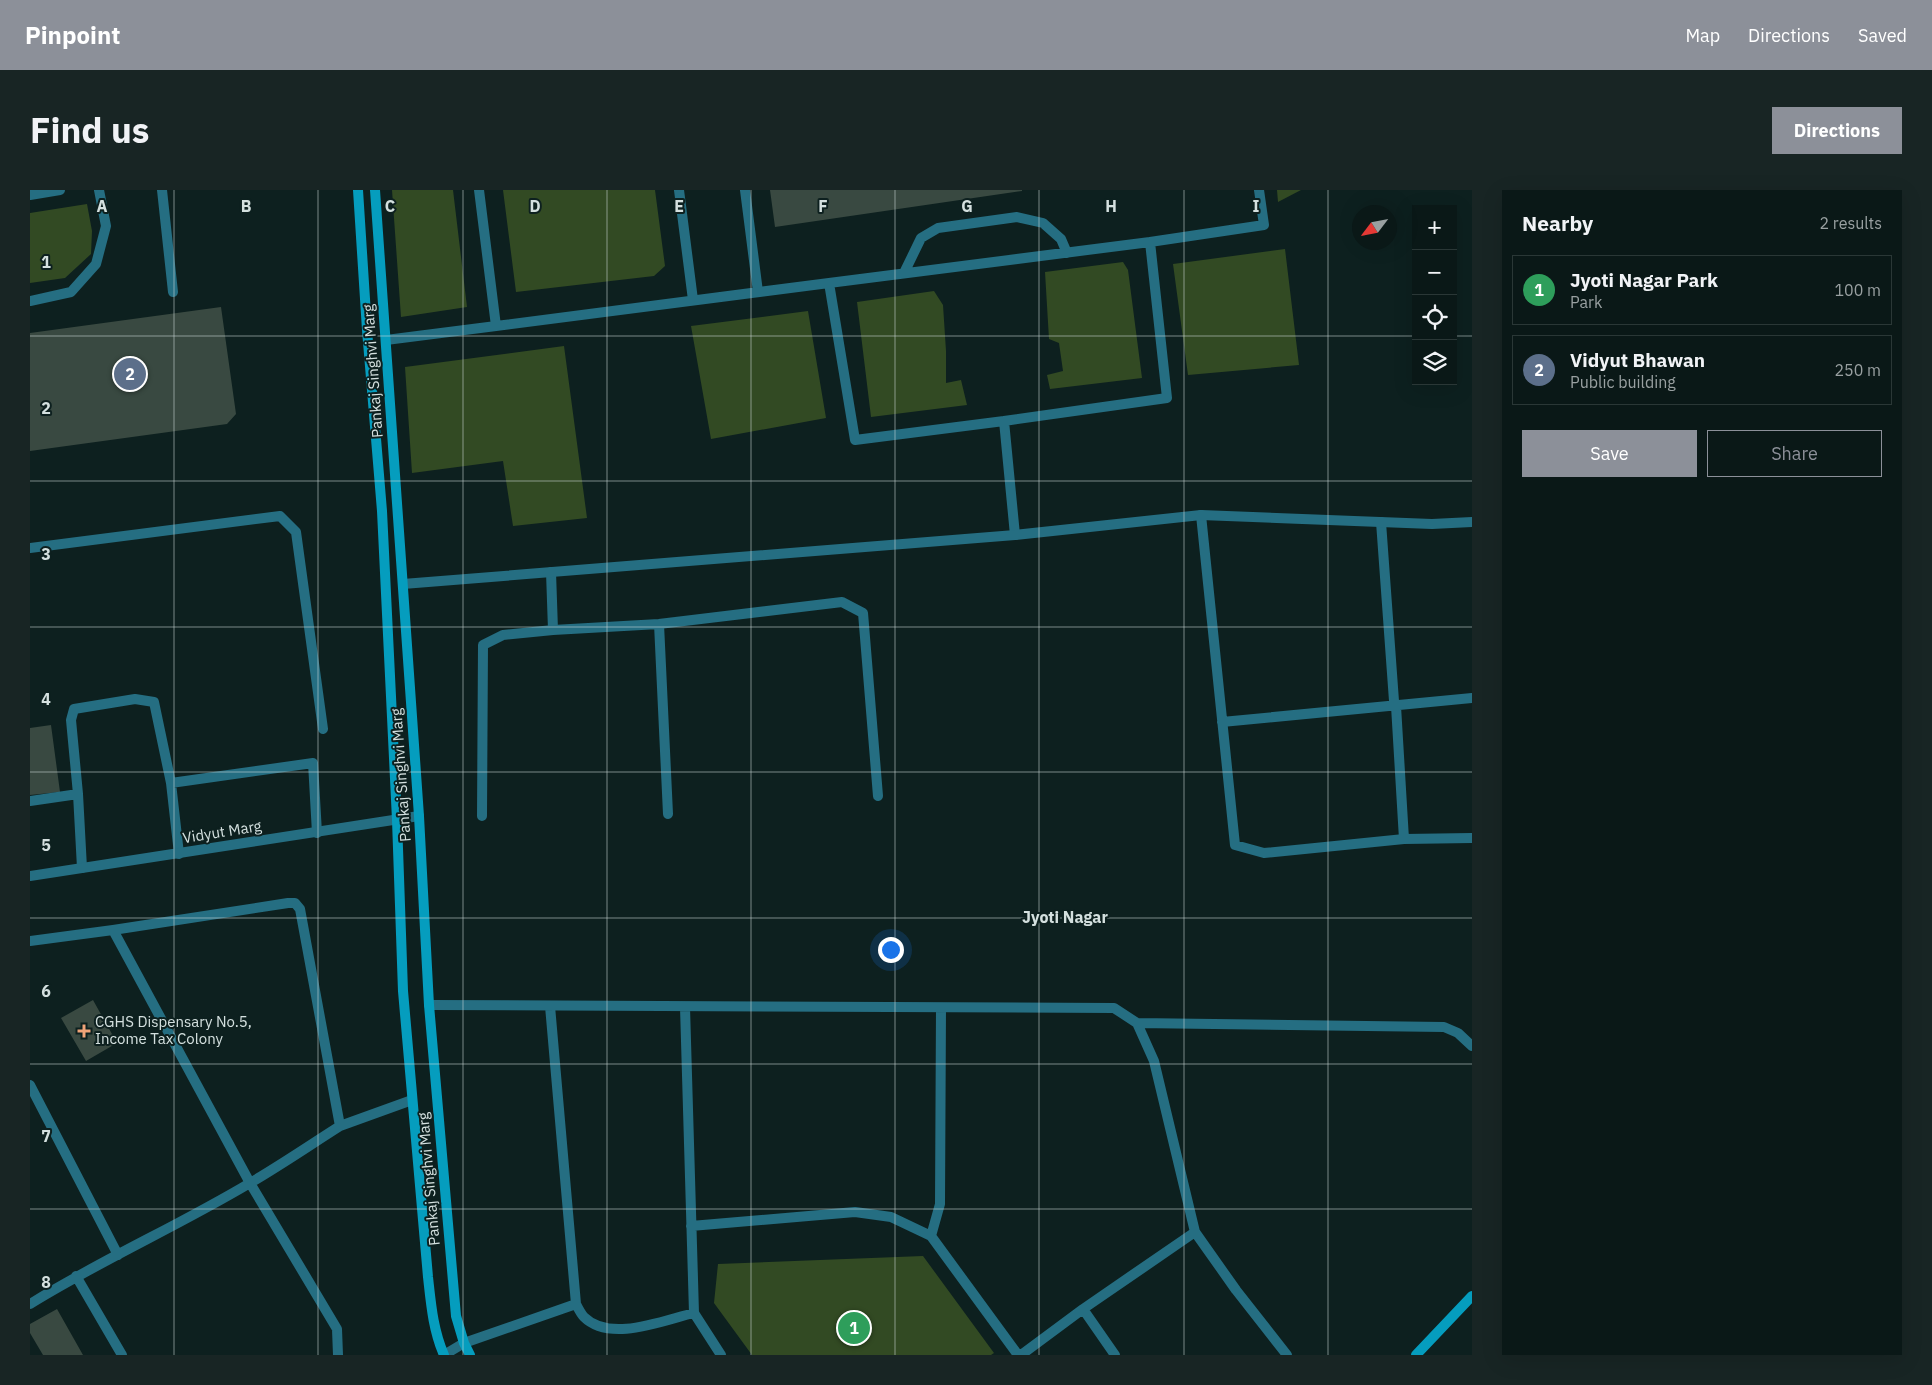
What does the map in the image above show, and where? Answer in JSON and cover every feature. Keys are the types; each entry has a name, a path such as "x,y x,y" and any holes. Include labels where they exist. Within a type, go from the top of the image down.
{"street":[{"path":"30,195 60,190"},
{"path":"30,301 71,292 96,264 106,226 99,190"},
{"path":"162,190 174,292"},
{"name":"Pankaj Singhvi Marg","path":"358,190 382,511 403,990 432,1315 444,1355"},
{"name":"Pankaj Singhvi Marg","path":"375,190 419,816 429,1005 456,1316 464,1343 470,1355"},
{"path":"479,190 496,326"},
{"path":"679,190 693,300"},
{"path":"745,190 758,292"},
{"path":"386,340 1264,226 1259,190"},
{"path":"904,273 921,238 938,228 1017,217 1043,223 1061,239 1067,253"},
{"path":"829,283 855,440 1004,421 1167,398 1150,242"},
{"path":"1004,421 1015,535"},
{"path":"385,586 1015,535 1201,515 1432,524 1472,522"},
{"path":"1201,515 1235,846 1264,853 1404,839 1472,838"},
{"path":"30,548 280,516 296,532 323,729"},
{"path":"1381,522 1394,701 1396,706 1404,839"},
{"path":"551,572 553,630"},
{"path":"482,816 483,645 503,635 659,624 842,602 863,613 878,796"},
{"path":"659,624 668,814"},
{"path":"1222,722 1472,698"},
{"path":"82,868 71,720 74,709 135,699 154,702 171,783 179,854"},
{"path":"171,783 313,763 317,833"},
{"path":"30,801 78,794"},
{"name":"Vidyut Marg","path":"30,876 419,816"},
{"path":"30,940 113,930 296,903 300,909 340,1126"},
{"path":"113,930 250,1183 337,1329 338,1355"},
{"path":"429,1005 1114,1008 1137,1022 1444,1027 1458,1033 1472,1046"},
{"path":"550,1006 576,1304 584,1318 602,1327 624,1330 694,1313"},
{"path":"685,1007 694,1313 721,1355"},
{"path":"931,1236 940,1204 941,1008"},
{"path":"1137,1022 1154,1061 1195,1232 1236,1290 1286,1355"},
{"path":"30,1085 118,1255"},
{"path":"30,1304 76,1276 250,1183 340,1126 412,1100"},
{"path":"691,1226 854,1212 892,1218 931,1236 1020,1355 1195,1232"},
{"path":"76,1276 122,1355"},
{"path":"1416,1355 1472,1296"},
{"path":"444,1355 464,1343 576,1304"},
{"path":"1083,1309 1115,1355"}],"green space":[{"path":"392,190 453,190 467,307 401,317"},
{"path":"503,190 655,190 665,266 654,276 516,292"},
{"path":"1277,190 1301,190 1278,202"},
{"path":"87,204 92,231 91,254 65,278 30,283 30,213"},
{"path":"1285,249 1299,365 1188,375 1173,264"},
{"path":"1123,262 1128,270 1142,378 1050,389 1047,375 1063,371 1059,343 1049,339 1045,272"},
{"path":"934,291 943,305 946,383 961,380 967,405 871,417 857,302"},
{"path":"808,311 826,418 711,439 691,326"},
{"path":"564,346 587,518 513,526 503,461 412,473 405,367"},
{"path":"923,1256 994,1353 991,1355 752,1355 714,1303 718,1264"}],"building":[{"path":"770,190 1022,190 1022,191 775,227"},
{"path":"221,307 236,414 227,424 30,451 30,333"},
{"path":"51,725 60,792 30,795 30,728"},
{"path":"93,1000 117,1043 86,1061 61,1018"},
{"path":"57,1309 83,1355 43,1355 30,1333 30,1324"}],"place":[{"name":"Vidyut Bhawan","path":"130,374"},
{"name":"CGHS Dispensary No.5, Income Tax Colony","path":"84,1031"},
{"name":"Jyoti Nagar Park","path":"854,1328"}],"district":[{"name":"Jyoti Nagar","path":"1065,917"}]}
